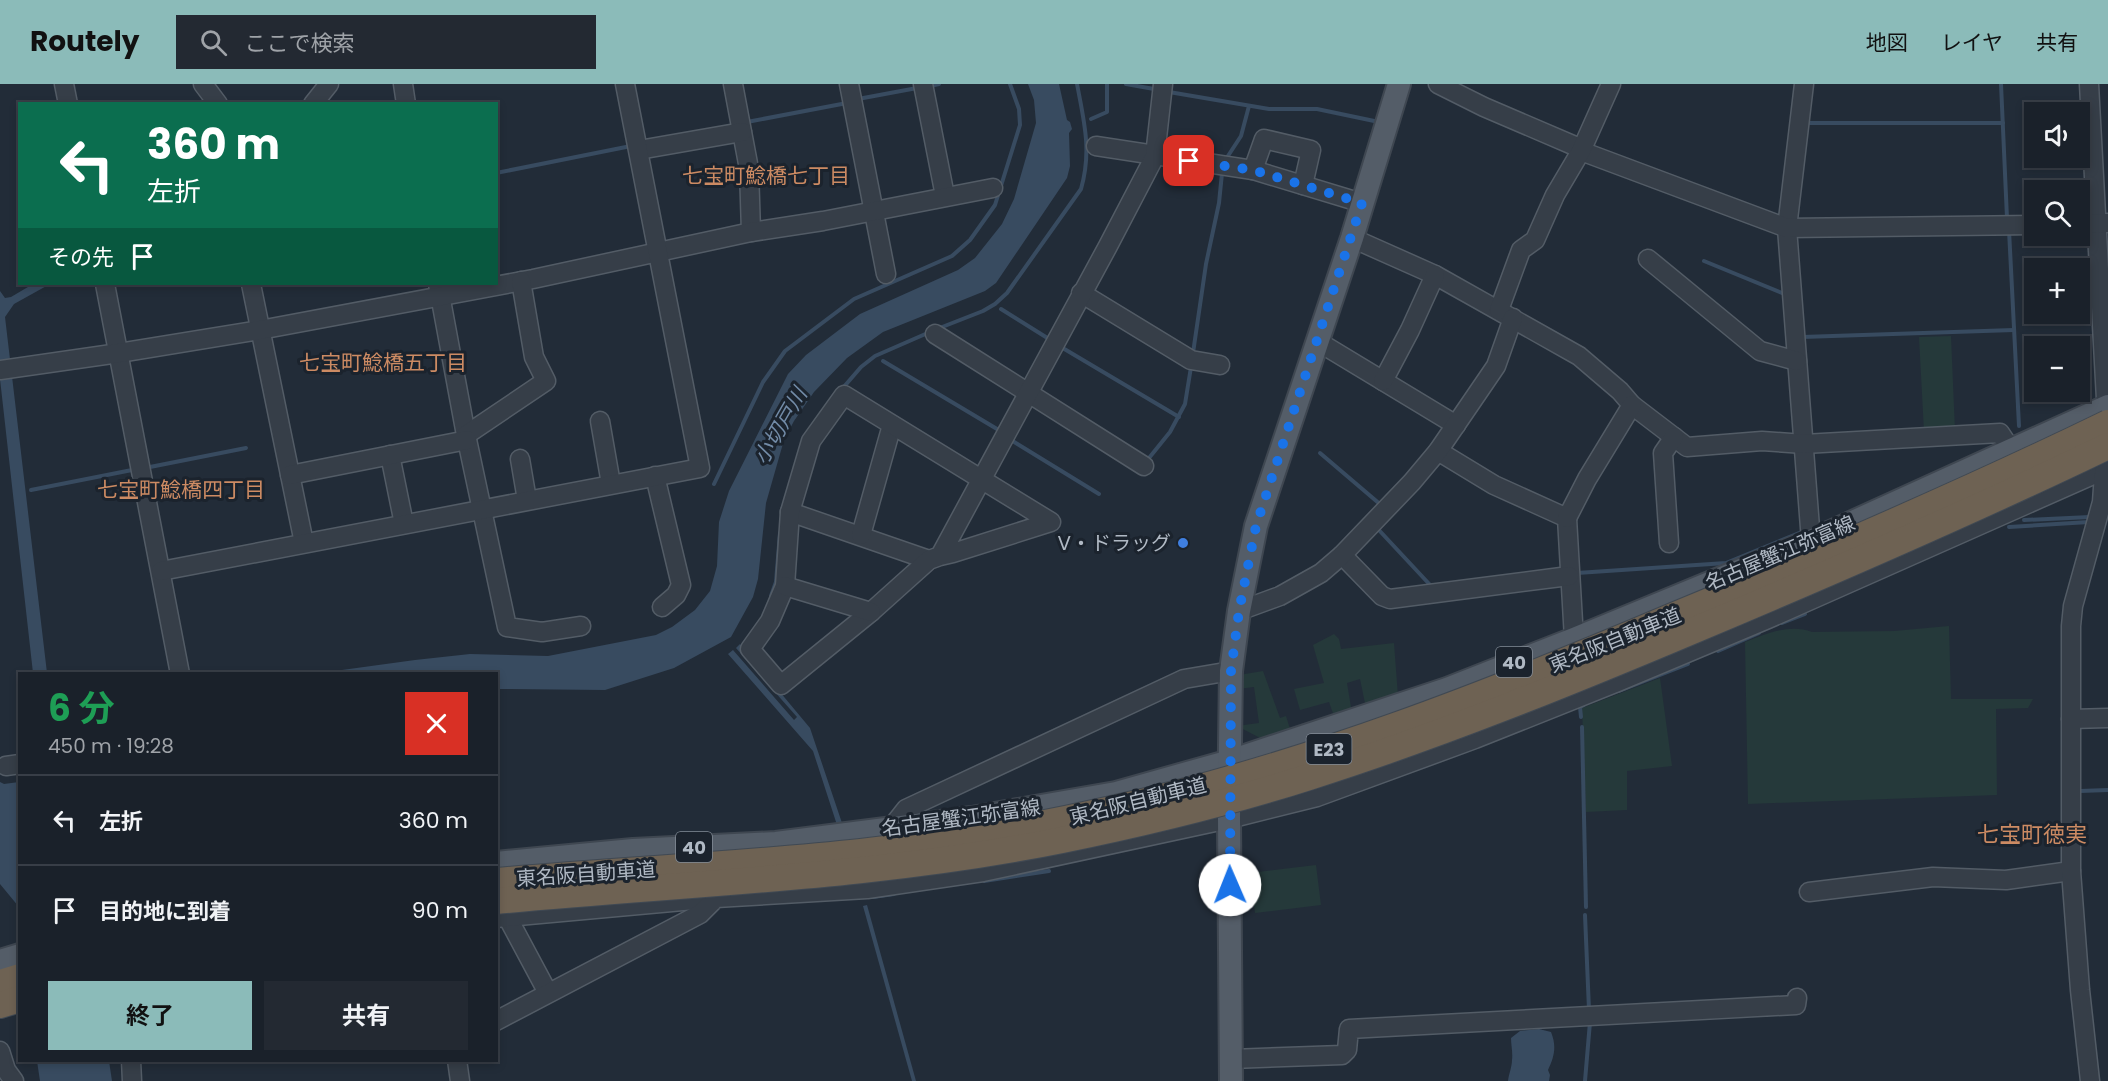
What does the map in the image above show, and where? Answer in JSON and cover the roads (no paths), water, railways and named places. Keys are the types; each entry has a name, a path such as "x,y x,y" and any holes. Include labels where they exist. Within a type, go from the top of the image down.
{"highway":[{"name":"東名阪自動車道","path":"498,881 862,852 1053,822 1114,809 1239,776 1360,739 1583,654 1844,544 2108,412"},
{"name":"東名阪自動車道","path":"499,908 927,862 1088,834 1254,793 1365,759 1552,689 1841,567 2106,460"},
{"path":"0,983 18,977"},
{"path":"0,1005 18,1000"}],"main road":[{"path":"1231,1070 1229,819 1231,671 1239,611 1256,526 1352,238 1399,84"},
{"name":"名古屋蟹江弥富線","path":"498,863 633,850 776,843 972,818 1116,793 1230,761 1447,689 1811,541 2012,451 2108,412"},
{"path":"0,961 18,956"}],"street":[{"path":"64,84 68,102"},
{"path":"203,84 216,102"},
{"path":"315,102 329,84"},
{"path":"403,84 406,102"},
{"path":"160,572 700,468 625,84"},
{"path":"733,84 749,169 751,232"},
{"path":"849,84 886,274"},
{"path":"923,84 945,196"},
{"path":"790,512 934,558 1052,522 981,480 844,395 811,441 790,512 785,586 770,621 750,649 781,685 934,558 981,480 1155,156 1163,84"},
{"path":"1438,84 1581,150 1787,228 2024,225"},
{"path":"1239,611 1280,596 1321,573 1342,555 1412,482 1438,451 1496,366 1521,250 1535,240 1555,195 1581,150 1611,84"},
{"path":"1804,84 1787,228 1811,541"},
{"path":"2090,84 2103,224 2108,412 2102,523 2073,606 2071,626 2071,871 2090,1081"},
{"path":"639,150 742,132"},
{"path":"1253,170 1264,139 1311,150 1303,185"},
{"path":"1096,146 1253,170 1362,203"},
{"path":"498,284 521,281 751,232 993,188"},
{"path":"1352,238 1435,275 1579,356 1620,391 1632,405 1688,447 1762,441 1804,444 2000,433 2012,451"},
{"path":"1648,259 1760,351 1797,361"},
{"path":"1383,381 1435,275"},
{"path":"290,475 466,438 546,381 534,357 521,281"},
{"path":"105,285 180,672"},
{"path":"251,285 304,543"},
{"path":"6,369 119,354 260,330 439,290 485,285"},
{"path":"439,290 466,438 507,627 542,632 581,626"},
{"path":"1082,293 1191,360 1220,365"},
{"path":"935,334 1144,466"},
{"path":"1317,341 1456,425"},
{"path":"1574,639 1567,518 1587,479 1632,405"},
{"path":"600,421 611,484"},
{"path":"861,535 892,425"},
{"path":"1669,543 1663,453 1674,437"},
{"path":"1438,451 1494,485 1567,518"},
{"path":"390,455 404,524"},
{"path":"520,459 527,500"},
{"path":"548,993 499,908 867,889 983,872 1229,819 1317,797 1474,739 1768,619 2106,460"},
{"path":"655,476 681,585 676,595 662,607"},
{"path":"1342,555 1382,596 1390,599 1569,576"},
{"path":"785,586 871,612"},
{"path":"891,828 906,809 1184,679 1231,671"},
{"path":"2071,719 2108,718"},
{"path":"1809,892 1933,877 2006,880 2071,871"},
{"path":"498,1020 700,914 716,898"},
{"path":"1231,1070 1342,1055 1347,1050 1348,1029 1796,1005 1797,998"},
{"path":"0,1051 9,1077"},
{"path":"131,1062 132,1081"},
{"path":"457,1062 460,1081"}],"water":[{"name":"小切戸川","path":"1028,84 1059,84 1067,120 1072,129 1069,133 1070,166 1067,178 996,283 985,291 883,332 847,358 814,392 784,440 766,503 758,579 753,597 731,637 674,668 605,690 498,689 498,672 327,672 470,654 548,656 656,635 672,627 695,610 710,591 717,566 719,522 729,491 788,374 806,355 860,314 958,270 975,258 1002,224 1014,199 1036,123 1034,100"},
{"path":"31,285 48,285 14,304 5,317 47,672 33,672 0,379 0,291 5,298"},
{"path":"740,644 810,728 842,823 837,825 813,751 728,654 733,650 794,720 797,717 736,648"},
{"path":"0,782 4,784 18,782 18,906 0,884"},
{"path":"867,905 916,1081 912,1081 863,906"},
{"path":"1539,1029 1551,1032 1554,1042 1553,1056 1548,1070 1549,1081 1508,1081 1512,1065 1511,1038 1520,1031"},
{"path":"37,1062 109,1062 112,1081 40,1081"}],"waterway":[{"path":"930,86 939,84"},
{"path":"714,484 763,382 785,351 854,299 952,256 970,240 995,205 1020,125 1019,109 1010,84"},
{"path":"937,329 983,311 1007,293 1081,189 1086,149 1077,84"},
{"path":"1091,119 1107,112 1107,84"},
{"path":"1126,84 1154,89"},
{"path":"2001,84 2007,218"},
{"path":"858,99 917,88"},
{"path":"1169,92 1269,109 1317,109 1379,122"},
{"path":"747,122 847,103"},
{"path":"1226,159 1241,136 1249,106"},
{"path":"1806,123 2003,123"},
{"path":"498,173 631,146"},
{"path":"1193,353 1206,264 1219,203 1222,173"},
{"path":"2009,230 2019,426"},
{"path":"1704,261 1787,295"},
{"path":"1001,309 1049,339"},
{"path":"1802,337 2014,330"},
{"path":"842,389 861,367 875,356 930,332"},
{"path":"1061,347 1179,417"},
{"path":"883,361 997,429"},
{"path":"1149,458 1170,432 1185,404 1191,367"},
{"path":"1011,440 1099,494"},
{"path":"150,467 246,448"},
{"path":"1320,453 1381,505"},
{"path":"31,490 132,470"},
{"path":"2024,520 2090,517"},
{"path":"2009,527 2089,522"},
{"path":"1377,528 1432,587"},
{"path":"1577,573 1726,563 1804,531"},
{"path":"771,596 776,582 780,533"},
{"path":"1782,623 1805,614"},
{"path":"1718,651 1759,633"},
{"path":"1619,691 1688,664"},
{"path":"1581,717 1580,707 1584,705"},
{"path":"1582,727 1586,907"},
{"path":"2080,791 2108,790"},
{"path":"984,881 1049,871"},
{"path":"873,897 894,894"},
{"path":"1585,915 1589,1010"},
{"path":"1585,1081 1590,1022"}],"place":[{"name":"V・ドラッグ","path":"1183,543"}],"district":[{"name":"七宝町鯰橋七丁目","path":"766,175"},
{"name":"七宝町鯰橋五丁目","path":"383,362"},
{"name":"七宝町鯰橋四丁目","path":"181,489"},
{"name":"七宝町徳実","path":"2032,834"}]}
